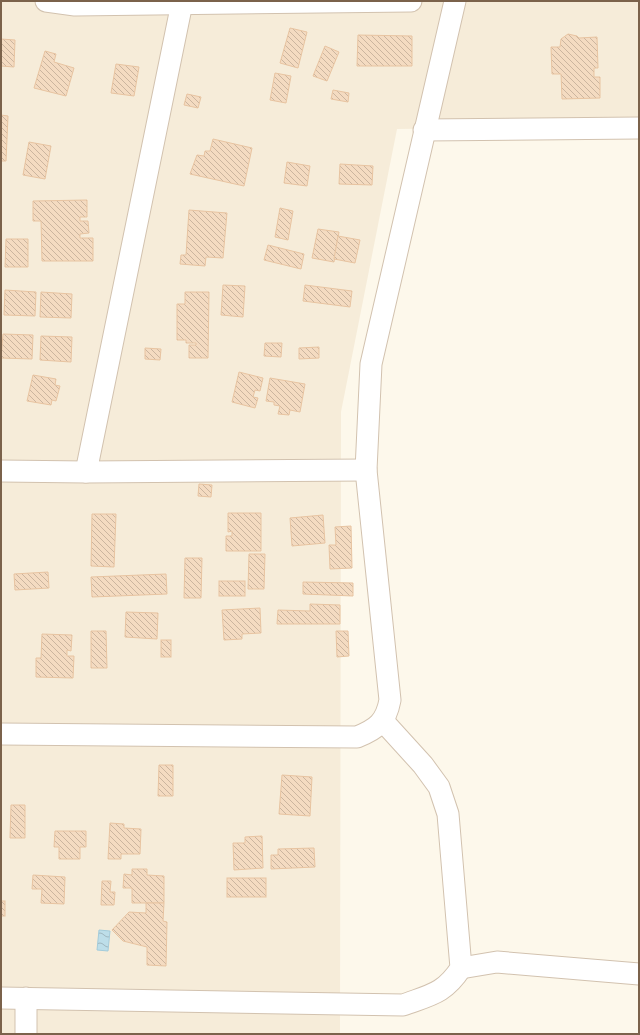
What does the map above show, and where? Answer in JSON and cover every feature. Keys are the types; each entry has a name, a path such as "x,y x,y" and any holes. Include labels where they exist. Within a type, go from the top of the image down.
{"street":[{"path":"46,1 75,5 411,1"},
{"path":"1,734 356,737 370,732 383,721 388,710 390,700 366,470 371,364 455,1"},
{"path":"86,472 182,3"},
{"path":"424,130 639,128"},
{"path":"1,470 86,472 366,470"},
{"path":"1,998 403,1005 436,993 452,982 461,968 448,814 439,787 423,765 383,721"},
{"path":"461,968 497,962 639,974"},
{"path":"26,998 26,1034"}],"shaded area":[{"path":"1,1 639,1 639,126 397,129 341,412 340,1034 1,1034"}],"water":[{"path":"99,930 110,931 108,951 97,950"}],"building":[{"path":"290,28 307,32 298,68 280,63"},
{"path":"568,34 579,38 597,37 598,68 594,68 594,77 600,77 600,98 562,99 561,74 552,74 551,47 560,47 561,39"},
{"path":"358,35 412,36 412,66 357,66"},
{"path":"1,39 15,40 14,67 1,66"},
{"path":"325,46 339,52 327,81 313,76"},
{"path":"45,51 56,54 54,62 74,68 66,96 34,88"},
{"path":"116,64 139,67 134,96 111,93"},
{"path":"275,73 291,76 286,103 270,100"},
{"path":"333,90 349,93 348,102 331,99"},
{"path":"187,94 201,97 198,108 184,105"},
{"path":"1,115 8,116 6,161 1,161"},
{"path":"213,139 252,148 244,186 190,174 197,155 204,156 205,151 210,151"},
{"path":"29,142 51,146 45,179 23,175"},
{"path":"287,162 310,166 307,186 284,183"},
{"path":"340,164 373,166 372,185 339,184"},
{"path":"87,200 87,217 80,217 80,221 88,221 89,233 80,234 80,238 93,238 93,261 42,261 41,221 33,221 33,201"},
{"path":"280,208 293,211 288,240 275,237"},
{"path":"189,210 227,213 223,258 206,257 205,266 180,264 181,255 186,255"},
{"path":"318,229 339,232 334,262 312,258"},
{"path":"338,236 360,240 355,263 334,259"},
{"path":"6,239 28,239 28,267 5,267"},
{"path":"268,245 304,254 301,269 264,260"},
{"path":"223,285 245,286 243,317 221,315"},
{"path":"305,285 352,291 350,307 303,301"},
{"path":"5,290 36,292 35,316 4,315"},
{"path":"41,292 72,294 71,318 40,317"},
{"path":"185,292 209,292 208,358 189,358 189,345 196,345 196,343 186,343 186,340 177,340 177,304 185,304"},
{"path":"3,334 33,335 32,359 1,358"},
{"path":"41,336 72,337 71,362 40,360"},
{"path":"265,343 282,343 281,357 264,356"},
{"path":"319,347 319,358 299,359 299,348"},
{"path":"145,348 161,349 160,360 145,359"},
{"path":"239,372 263,378 260,391 255,390 253,397 258,398 255,408 232,402"},
{"path":"33,375 56,379 55,385 60,386 56,401 52,400 51,405 27,401"},
{"path":"270,378 305,384 300,412 290,410 289,415 278,414 280,406 274,405 274,402 266,401"},
{"path":"199,484 212,485 211,497 198,496"},
{"path":"228,513 261,513 261,551 226,551 226,536 232,536 232,531 228,532"},
{"path":"92,514 116,514 114,567 91,566"},
{"path":"323,515 325,543 292,546 290,518"},
{"path":"351,526 352,568 330,569 329,545 336,545 335,527"},
{"path":"249,554 265,554 264,589 248,589"},
{"path":"185,558 202,558 201,598 184,598"},
{"path":"48,572 49,588 15,590 14,574"},
{"path":"166,574 167,594 92,597 91,577"},
{"path":"219,581 245,581 245,596 219,596"},
{"path":"303,582 353,583 353,596 303,594"},
{"path":"310,604 340,605 340,624 277,624 278,610 310,611"},
{"path":"260,608 261,633 242,634 242,639 224,640 222,610"},
{"path":"126,612 158,613 157,639 125,637"},
{"path":"91,631 106,631 107,668 91,668"},
{"path":"336,631 348,631 349,656 337,657"},
{"path":"42,634 72,635 71,651 67,650 67,656 74,656 73,678 36,677 36,658 41,658"},
{"path":"161,640 171,640 171,657 161,657"},
{"path":"159,765 173,765 173,796 158,796"},
{"path":"282,775 312,777 310,816 279,814"},
{"path":"11,805 25,805 25,838 10,838"},
{"path":"110,823 124,824 124,828 141,829 140,854 121,854 121,859 108,859"},
{"path":"55,831 86,831 86,847 80,847 80,859 59,859 59,847 54,847"},
{"path":"262,836 263,868 234,870 233,843 245,843 245,837"},
{"path":"314,848 315,867 271,869 271,855 278,855 278,849"},
{"path":"132,869 147,869 147,875 164,876 164,903 132,903 132,888 123,888 124,874 132,875"},
{"path":"33,875 65,877 64,904 41,903 42,889 32,889"},
{"path":"227,878 266,878 266,897 227,897"},
{"path":"102,881 111,881 110,892 115,892 114,905 101,905"},
{"path":"1,901 5,901 5,916 1,916"},
{"path":"146,903 164,903 163,921 167,922 166,966 147,965 147,947 123,941 112,930 129,912 146,913"}]}
